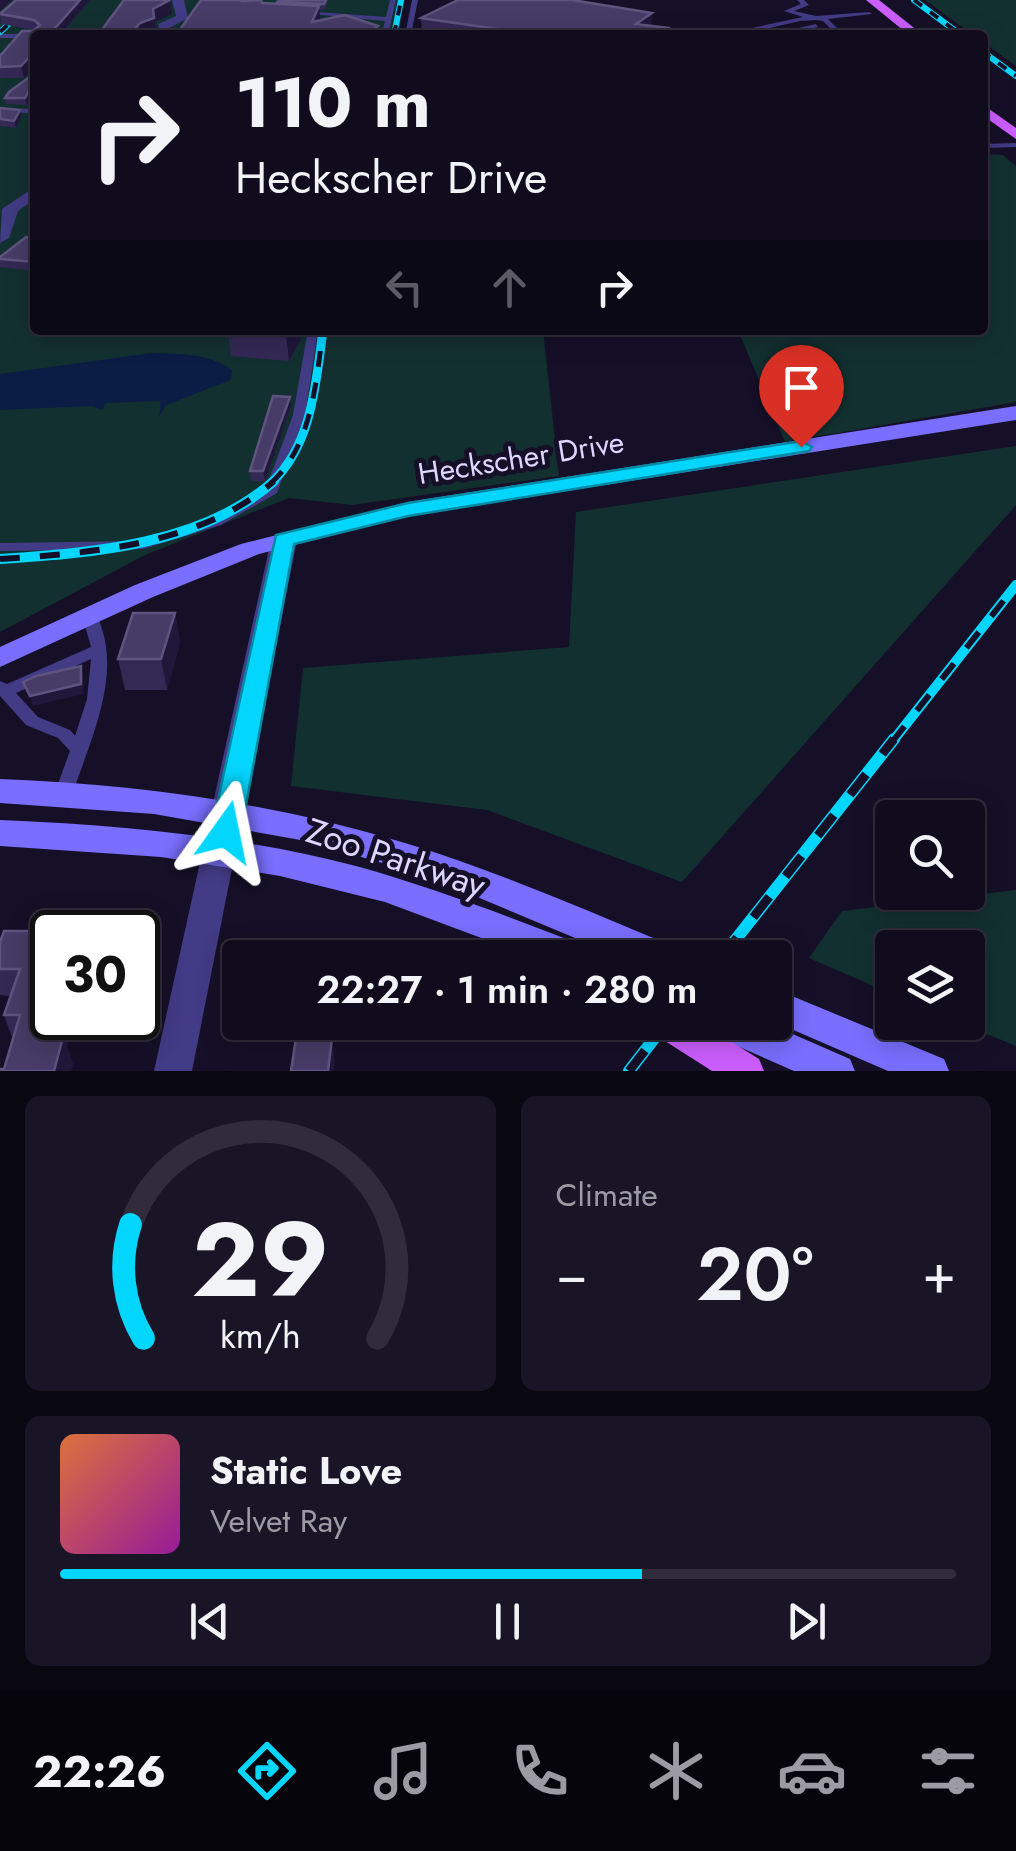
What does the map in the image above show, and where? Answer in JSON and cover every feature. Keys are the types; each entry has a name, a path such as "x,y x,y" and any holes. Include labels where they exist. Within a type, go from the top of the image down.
{"main road":[{"path":"852,0 888,30"},
{"path":"872,0 910,30"},
{"path":"872,17 893,16"},
{"path":"988,102 1016,114"},
{"path":"988,102 1016,136"},
{"name":"Heckscher Drive","path":"0,658 88,616 284,540 408,510 1016,412"},
{"name":"Zoo Parkway","path":"0,791 64,792 230,812 409,857 617,940"},
{"name":"Zoo Parkway","path":"0,833 134,841 222,853 385,888 527,940"},
{"path":"792,1012 930,1071"},
{"path":"696,1040 745,1071"},
{"path":"765,1040 836,1071"}],"street":[{"path":"163,30 182,18 178,0"},
{"path":"0,238 10,209 8,202"},
{"path":"173,1071 222,853 284,540"}],"lane":[{"path":"387,30 393,0"},
{"path":"409,30 416,0"},
{"path":"800,0 806,5 787,11 814,18 836,30"},
{"path":"292,12 388,18"},
{"path":"755,30 814,18 872,17"},
{"path":"797,30 872,17"},
{"path":"635,29 643,30"},
{"path":"0,36 30,36"},
{"path":"0,110 30,112"},
{"path":"988,146 1016,144"},
{"path":"0,547 143,545 216,522 272,490 302,401 312,335"},
{"path":"64,792 98,694 100,649 88,616"},
{"path":"79,750 64,734 32,720 3,688 100,649"}],"green space":[{"path":"0,0 405,0 399,30 30,30 30,335 544,335 559,476 352,505 289,498 145,555 0,632"},
{"path":"925,0 1016,0 1016,66 988,46 988,30 966,30"},
{"path":"988,154 1003,155 1016,166 1016,402 785,442 740,335 988,335"},
{"path":"1016,446 1016,505 682,882 487,810 291,786 303,668 569,647 576,512"},
{"path":"1016,890 1016,1046 985,1033 985,930 875,930 875,987 809,958 842,911 875,907 985,910 985,894"}],"water":[{"path":"152,353 213,360 232,370 231,380 166,405 159,417 161,401 105,403 103,410 91,406 0,410 0,374"}],"building":[{"path":"16,0 80,0 53,30 34,30 40,25 34,20 0,14"},
{"path":"124,0 170,0 153,9 154,18 134,30 102,30"},
{"path":"201,0 261,0 319,6 312,22 345,15 378,26 373,30 180,30"},
{"path":"326,0 324,4 276,2"},
{"path":"458,0 572,0 652,13 636,24 668,28 504,30 421,18"},
{"path":"22,31 30,31 30,56 21,66 0,67 0,56"},
{"path":"30,77 25,98 5,98"},
{"path":"0,108 20,110 14,121 0,119"},
{"path":"26,237 30,237 30,262 0,257"},
{"path":"273,396 290,397 263,471 250,471"},
{"path":"133,613 175,613 161,659 118,659"},
{"path":"81,666 81,684 30,696 23,682 36,676"},
{"path":"4,931 30,931 30,1040 62,1040 54,1071 0,1071 4,1069 20,1015 4,1015 20,969 0,969"},
{"path":"296,1040 332,1040 328,1071 291,1071"}],"railway":[{"path":"0,32 34,0"},
{"path":"395,30 401,0"},
{"path":"914,0 954,30"},
{"path":"988,55 1016,76"},
{"path":"271,483 285,468 304,432 322,335"},
{"path":"0,559 108,549 180,532 214,519 274,481"},
{"path":"892,742 1016,585"},
{"path":"735,940 894,739"},
{"path":"629,1071 653,1040"}],"route":[{"path":"226,832 284,540 408,510 801,447"}]}
